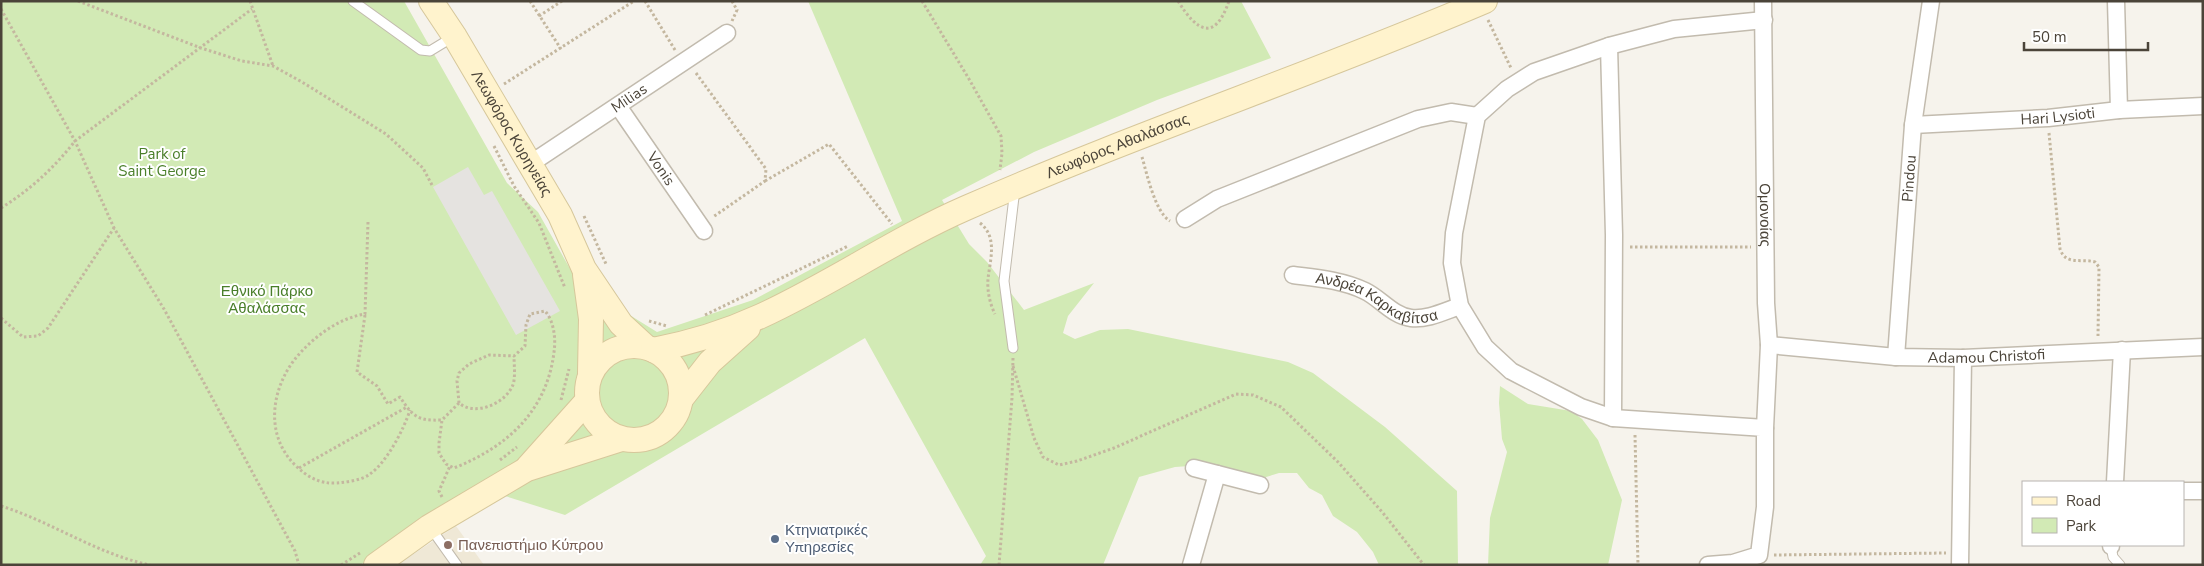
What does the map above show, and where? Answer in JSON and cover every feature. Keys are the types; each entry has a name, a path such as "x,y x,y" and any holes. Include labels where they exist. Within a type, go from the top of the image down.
{"main road":[{"name":"Λεωφόρος Κυρηνείας","path":"431,1 455,36 560,215 584,269 621,324 649,348"},
{"name":"Λεωφόρος Αθαλάσσας","path":"649,348 690,342 760,317 963,209 1007,175 1135,138 1394,40 1483,2"},
{"name":"Λεωφόρος Κυρηνείας","path":"580,371 591,319 584,269"},
{"name":"Λεωφόρος Αθαλάσσας","path":"681,399 710,362 760,317"},
{"path":"633,346 649,348 673,366 680,382 681,399 678,411 672,421 660,432 644,440 621,439 609,434 598,425 591,414 580,371 598,362 607,353 620,348 633,346"},
{"path":"527,469 587,401"},
{"path":"376,565 429,527 527,469 621,439"}],"street":[{"name":"Ομονοίας","path":"1760,560 1765,507 1765,428 1769,345 1766,303 1764,1"},
{"name":"Pindou","path":"1896,357 1913,126 1931,1"},
{"path":"2116,1 2119,110"},
{"path":"1764,20 1674,29 1609,46 1534,72 1517,82 1477,116 1454,233 1452,263 1460,306 1484,348 1511,371 1581,407 1614,418 1765,428"},
{"name":"Milias","path":"530,164 728,33"},
{"path":"1609,46 1614,247 1614,418"},
{"name":"Vonis","path":"618,106 702,228"},
{"name":"Hari Lysioti","path":"1913,126 2048,118 2119,110 2203,106"},
{"path":"1185,220 1217,199 1418,119 1451,112 1477,116"},
{"name":"Ανδρέα Καρκαβίτσα","path":"1293,275 1335,280 1365,291 1398,313 1411,318 1430,316 1460,306"},
{"name":"Adamou Christofi","path":"1769,345 1896,357 1962,358 2203,347"},
{"path":"2114,481 2122,350"},
{"path":"1961,559 1962,358"},
{"path":"1194,468 1260,485"},
{"path":"1191,565 1217,474"},
{"path":"2184,491 2203,491"},
{"path":"1708,565 1760,560"}],"lane":[{"path":"353,1 421,50 430,51 455,36"},
{"path":"1007,175 1014,197 1004,281 1013,348"},
{"path":"429,527 457,565"},
{"path":"2111,546 2113,556 2120,565"}],"path":[{"path":"78,1 202,48 242,61 273,66 386,134 423,168 433,187"},
{"path":"250,1 273,66"},
{"path":"530,1 561,49"},
{"path":"539,16 562,1"},
{"path":"489,94 634,1"},
{"path":"646,1 678,54 686,60 766,169 765,182"},
{"path":"922,1 969,78 1001,136 1002,153 1007,175 992,174"},
{"path":"1178,1 1197,26 1206,28 1217,25 1223,19 1229,1"},
{"path":"1483,2 1517,82"},
{"path":"1,9 75,142 114,228 164,309 295,551 299,565"},
{"path":"1,208 28,190 75,142 252,9"},
{"path":"2048,118 2062,256 2068,260 2089,260 2095,262 2099,268 2096,353"},
{"path":"1135,138 1158,204 1165,218 1174,223 1185,220"},
{"path":"491,140 514,186 539,223 567,293"},
{"path":"702,228 765,182 829,144 892,224"},
{"path":"963,209 985,227 991,237 991,261 988,281 991,305 998,319"},
{"path":"884,228 900,219"},
{"path":"368,222 365,314 358,372 377,386 388,404 400,397 416,418 442,420"},
{"path":"589,224 608,268"},
{"path":"1,318 23,337 38,336 48,328 114,228"},
{"path":"696,319 853,243"},
{"path":"1614,247 1766,247"},
{"path":"459,403 442,420 439,443 440,453 446,464 454,468 482,455 522,426 532,412 552,371 555,346 550,317 545,311 530,314 526,326 524,346 514,356 513,386 505,396 492,405 476,410 466,409 459,403 457,381 460,373 469,364 489,355 514,356"},
{"path":"365,314 336,324 311,341 285,371 276,394 274,426 285,454 306,476 325,484 348,482 369,475 400,436 410,410"},
{"path":"643,320 672,327"},
{"path":"999,565 1012,398 1013,348"},
{"path":"1013,366 1034,438 1040,451 1043,457 1059,465 1114,448 1236,394 1253,395 1281,407 1338,462 1383,513 1424,565"},
{"path":"558,408 580,371"},
{"path":"298,468 407,407"},
{"path":"1634,419 1638,565"},
{"path":"493,466 521,444"},
{"path":"437,504 443,499 439,492 450,466"},
{"path":"1,506 30,515 128,560 150,565"},
{"path":"1760,560 1961,559"}],"shaded area":[{"path":"468,167 484,195 492,191 560,311 516,335 433,187"},
{"name":"Πανεπιστήμιο Κύπρου","path":"456,526 484,565 397,565"}],"green space":[{"name":"Εθνικό Πάρκο Αθαλάσσας","path":"1,1 404,1 507,183 538,212 578,283 657,332 753,300 902,221 808,1 1241,1 1271,58 1157,100 1034,152 942,200 969,244 987,262 1024,310 1094,283 1068,316 1063,333 1075,339 1100,330 1128,329 1288,362 1313,373 1385,427 1457,491 1458,565 1379,565 1373,552 1357,532 1333,516 1322,495 1309,488 1297,473 1279,473 1253,481 1204,465 1175,467 1139,477 1103,565 980,565 986,556 865,338 565,515 483,489 360,565 1,565"},
{"path":"1500,386 1528,404 1571,411 1582,419 1598,440 1622,500 1608,565 1488,565 1490,518 1507,452 1502,439 1499,403"}],"place":[{"name":"Κτηνιατρικές Υπηρεσίες","path":"775,539"},
{"name":"Πανεπιστήμιο Κύπρου","path":"448,545"}],"park label":[{"name":"Park of Saint George","path":"162,162"}]}
